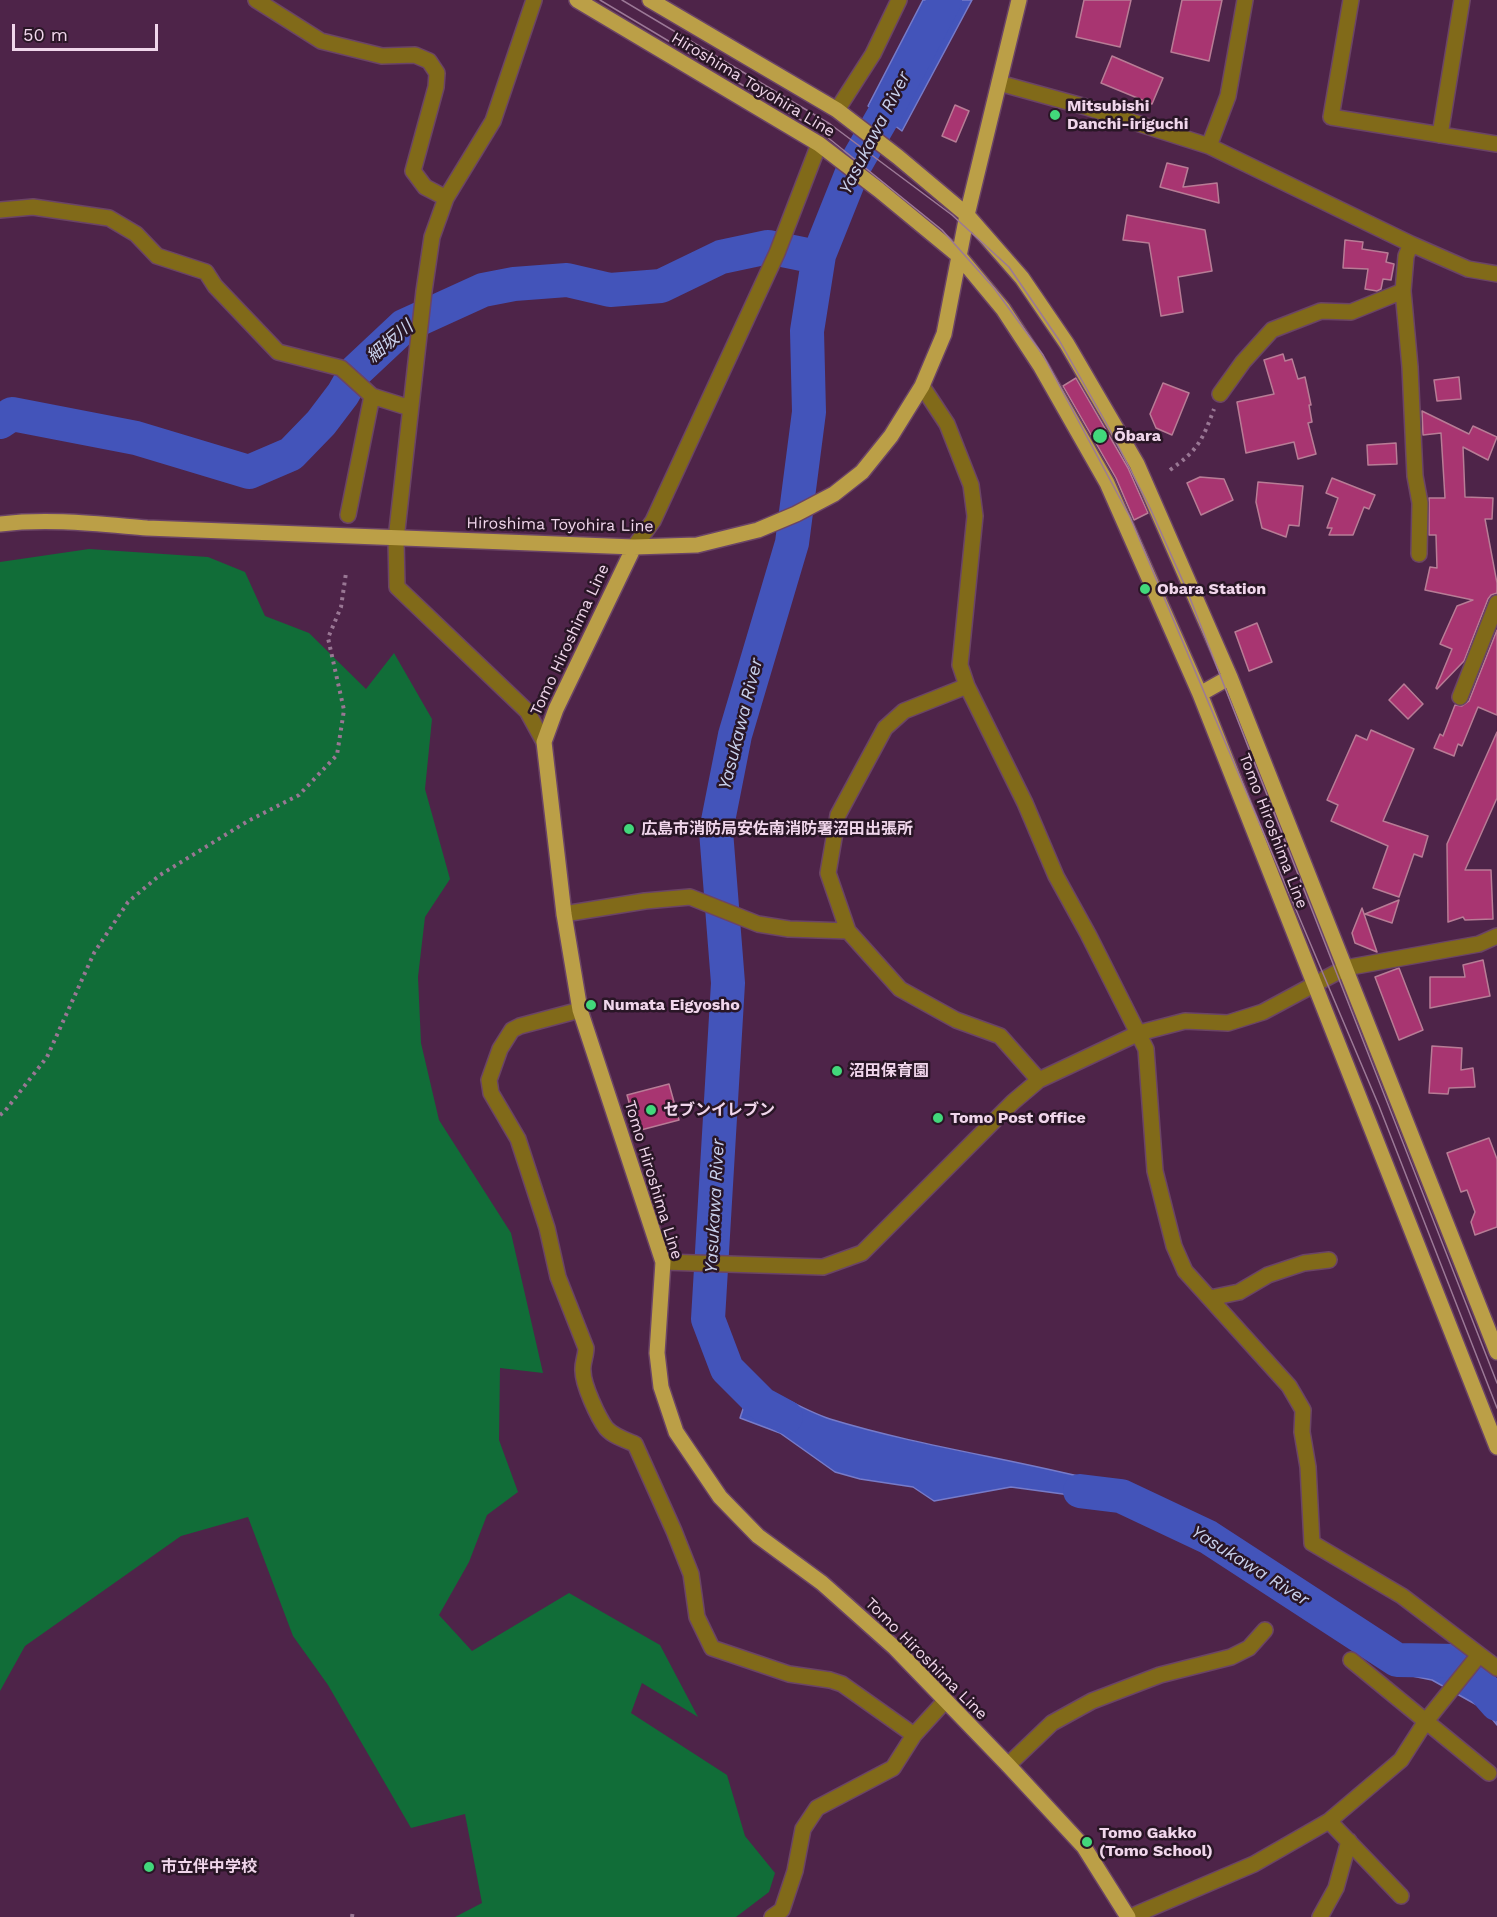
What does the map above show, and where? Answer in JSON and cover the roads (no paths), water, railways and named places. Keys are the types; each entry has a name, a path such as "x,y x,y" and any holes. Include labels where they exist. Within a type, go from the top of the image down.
{"main road":[{"name":"Hiroshima Toyohira Line","path":"577,0 824,147 959,256"},
{"name":"Hiroshima Toyohira Line","path":"650,0 841,113 967,215"},
{"name":"Hiroshima Toyohira Line","path":"0,524 26,521 79,522 147,528 634,547 697,545 758,530 796,514 834,494 861,472 891,436 922,386 944,334 967,215 1019,0"},
{"name":"Tomo Hiroshima Line","path":"967,215 1022,278 1067,344 1137,464 1230,677 1497,1352"},
{"name":"Tomo Hiroshima Line","path":"959,256 1003,309 1035,357 1107,483 1200,694 1497,1447"},
{"name":"Tomo Hiroshima Line","path":"634,547 556,709 544,742 564,914 580,1010 670,1263 657,1353 660,1387 676,1432 720,1497 758,1536 822,1583 895,1648 1008,1765 1084,1847 1129,1917"},
{"path":"1200,694 1230,677"}],"street":[{"path":"256,0 321,41 382,56 415,55 429,61 437,73 436,87 413,171 424,187 446,198"},
{"path":"534,0 493,121 446,198 432,237 417,346 396,539 398,588 527,711 544,742"},
{"path":"841,113 899,0"},
{"path":"1209,146 1228,96 1245,0"},
{"path":"1351,0 1331,117 1497,144"},
{"path":"1440,135 1462,0"},
{"path":"999,83 1086,107 1209,146 1411,244 1468,269 1497,274"},
{"path":"634,547 653,521 824,147"},
{"path":"0,210 33,207 109,218 136,234 157,256 206,272 215,286 278,352 341,368 368,392 410,408"},
{"path":"1411,244 1406,256 1403,291 1410,367 1415,476 1420,503 1419,554"},
{"path":"1220,394 1243,362 1272,330 1321,311 1351,312 1403,291"},
{"path":"922,386 947,424 971,485 975,516 963,614 960,665 967,686 1025,803 1056,876 1146,1049 1155,1170 1174,1246 1185,1271 1289,1386 1303,1410 1302,1432 1308,1467 1312,1543 1402,1596 1476,1659 1497,1668"},
{"path":"348,515 368,392"},
{"path":"1460,697 1497,603"},
{"path":"967,686 904,711 885,728 838,815 828,873 848,931 853,939 900,988 956,1020 1000,1036 1040,1080"},
{"path":"564,914 645,901 690,897 758,924 848,931"},
{"path":"670,1263 823,1267 862,1253 1013,1102 1040,1080 1139,1033 1185,1021 1228,1023 1263,1012 1345,968 1479,944 1497,936"},
{"path":"580,1010 512,1030 500,1049 489,1080 491,1093 518,1139 547,1228 558,1277 586,1348 582,1368 584,1385 606,1428 616,1436 635,1444 691,1574 697,1617 712,1648 789,1674 842,1684 914,1735"},
{"path":"1210,1298 1239,1292 1268,1275 1304,1263 1329,1260"},
{"path":"1008,1765 1052,1723 1092,1701 1160,1675 1232,1657 1249,1648 1265,1630"},
{"path":"1129,1917 1254,1863 1329,1821 1401,1760 1429,1717 1476,1659"},
{"path":"1351,1660 1429,1717 1489,1773"},
{"path":"772,1917 782,1910 795,1871 803,1828 817,1808 893,1768 914,1735 945,1701"},
{"path":"1329,1821 1401,1896"},
{"path":"1320,1917 1336,1888 1349,1841"}],"water":[{"path":"923,0 972,0 902,131 868,106"},
{"path":"752,1382 830,1419 904,1439 1055,1470 1129,1489 1123,1508 1085,1497 1011,1487 934,1501 913,1487 860,1479 835,1472 780,1433 740,1418"},
{"path":"1404,1649 1442,1652 1497,1694 1497,1725 1484,1709 1432,1680 1402,1674"}],"waterway":[{"name":"Yasukawa River","path":"786,1417 762,1404 727,1369 708,1319 728,983 716,831 735,735 792,543 809,412 807,331 819,255 855,165 945,0"},
{"name":"細坂川","path":"0,422 12,414 136,438 249,472 291,454 321,423 343,394 356,371 404,326 483,290 514,284 567,280 610,290 661,286 721,257 768,247 807,255 819,255"},
{"name":"Yasukawa River","path":"1080,1491 1121,1496 1208,1537 1397,1660 1459,1661 1497,1704"}],"tram line":[{"path":"600,0 821,132 942,230 994,288 1043,355 1130,517 1379,1106 1497,1408"},
{"path":"622,0 830,124 952,215 1009,267 1059,340 1110,430 1150,508 1186,588 1497,1383"}],"place":[{"name":"Mitsubishi Danchi-iriguchi","path":"1055,115"},
{"name":"Ōbara","path":"1100,436"},
{"name":"Obara Station","path":"1145,589"},
{"name":"広島市消防局安佐南消防署沼田出張所","path":"629,829"},
{"name":"Numata Eigyosho","path":"591,1005"},
{"name":"沼田保育園","path":"837,1071"},
{"name":"セブンイレブン","path":"651,1110"},
{"name":"Tomo Post Office","path":"938,1118"},
{"name":"Tomo Gakko (Tomo School)","path":"1087,1842"},
{"name":"市立伴中学校","path":"149,1867"}]}
